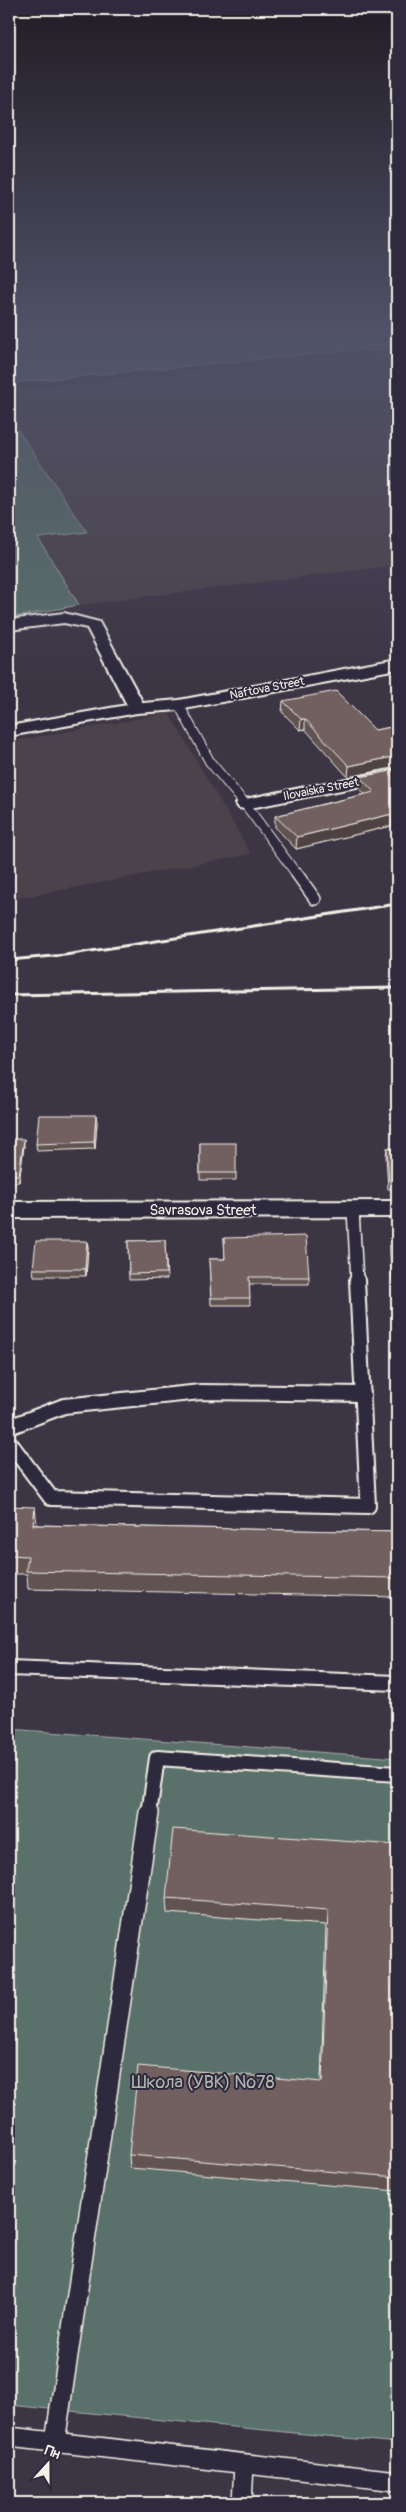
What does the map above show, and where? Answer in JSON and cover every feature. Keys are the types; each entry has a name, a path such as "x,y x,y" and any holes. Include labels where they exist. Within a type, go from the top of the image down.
{"street":[{"path":"9,625 64,618 93,625 137,708"},
{"name":"Naftova Street","path":"9,730 137,708 179,705 397,664"},
{"name":"Ilovaiska Street","path":"245,804 397,774"},
{"name":"Savrasova Street","path":"9,1210 397,1209"}],"lane":[{"path":"179,705 210,762 245,804 315,899"},
{"path":"9,1442 51,1498 368,1506 353,1210"},
{"path":"9,1427 64,1406 201,1392 363,1394"},
{"path":"9,1668 397,1682"},
{"path":"55,2442 157,1758 397,1774"},
{"path":"9,2437 397,2481"},
{"path":"242,2503 244,2465"}],"shaded area":[{"path":"29,446 397,446 397,565 79,605 38,538 87,532"},
{"path":"169,713 251,854 9,900 9,742"}],"green space":[{"path":"9,446 29,446 87,532 38,538 79,605 9,618"},
{"name":"Школа (УВК) №78","path":"9,1729 397,1758 397,2443 9,2405"}],"building":[{"path":"336,691 375,730 397,726 397,756 349,766 305,719 301,719 283,701"},
{"path":"397,770 397,816 392,814 297,837 275,816 374,792 360,777"},
{"path":"39,1115 96,1115 94,1142 36,1144"},
{"path":"9,1139 24,1139 19,1175 9,1175"},
{"path":"200,1143 236,1143 236,1173 200,1173"},
{"path":"387,1148 397,1149 397,1181 389,1181"},
{"path":"306,1236 309,1277 249,1277 250,1298 211,1298 209,1259 225,1259 224,1238"},
{"path":"165,1240 166,1273 129,1274 128,1241"},
{"path":"36,1241 87,1241 85,1269 33,1269"},
{"path":"390,1245 397,1245 397,1273 393,1273"},
{"path":"9,1506 35,1507 33,1525 397,1532 397,1578 26,1571 28,1556 9,1555"},
{"path":"173,1829 397,1845 397,2177 129,2155 138,2066 322,2082 328,1910 166,1898"}],"railway":[{"path":"9,960 65,955 397,904"},
{"path":"9,995 397,988"}]}
